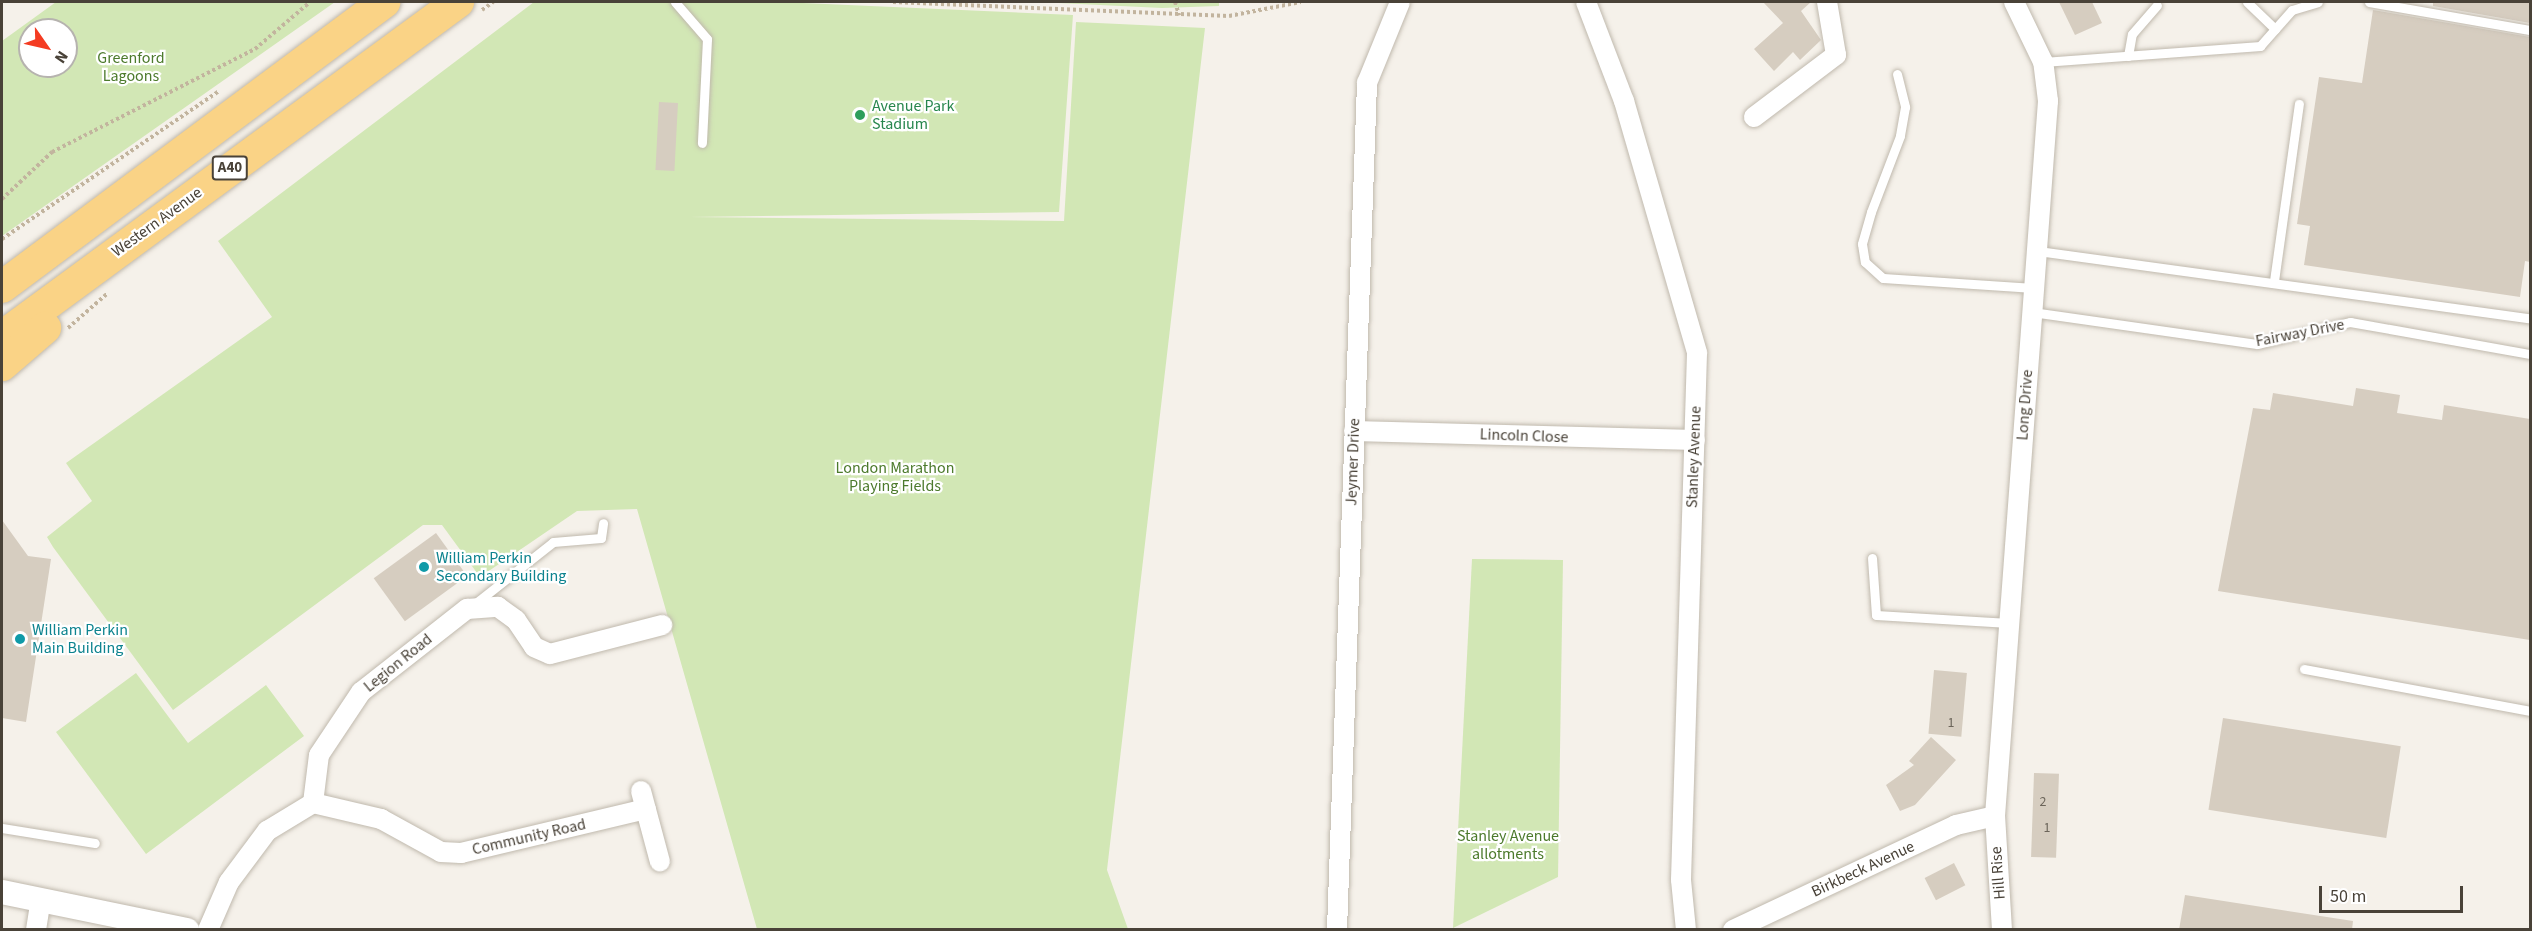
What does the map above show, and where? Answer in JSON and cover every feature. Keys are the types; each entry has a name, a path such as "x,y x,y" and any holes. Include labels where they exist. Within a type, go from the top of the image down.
{"highway":[{"name":"A40","path":"2,287 141,179 385,2"},
{"name":"Western Avenue","path":"2,337 459,2"},
{"name":"A40","path":"2,261 141,179"},
{"name":"A40","path":"2,365 159,220"}],"street":[{"name":"Jeymer Drive","path":"1337,930 1367,83 1400,2"},
{"name":"Stanley Avenue","path":"1586,2 1624,100 1697,353 1681,880 1686,930"},
{"path":"1754,117 1836,55 1827,2"},
{"name":"Long Drive","path":"1995,816 2048,101 2043,62 2014,2"},
{"name":"Lincoln Close","path":"1354,431 1695,441"},
{"path":"467,609 498,607 516,620 534,647 550,654 662,626"},
{"name":"Legion Road","path":"313,803 319,755 361,692 467,609"},
{"name":"Community Road","path":"313,803 381,819 441,852 461,853 644,800 660,862"},
{"path":"208,930 229,882 267,831 313,803"},
{"name":"Birkbeck Avenue","path":"1733,930 1956,825 1995,816"},
{"name":"Hill Rise","path":"1995,816 2002,930"},
{"path":"2,892 187,930"},
{"path":"36,930 41,900"}],"lane":[{"path":"675,2 707,39 702,143"},
{"path":"2247,2 2275,29"},
{"path":"2043,62 2260,46 2292,10 2318,2"},
{"path":"2369,2 2530,30"},
{"path":"2128,56 2132,34 2157,4"},
{"path":"1897,74 1905,107 1900,136 1871,212 1862,244 1865,262 1883,278 2034,288"},
{"path":"2274,281 2299,104"},
{"path":"2038,251 2274,281 2530,318"},
{"name":"Fairway Drive","path":"2032,312 2257,344 2350,322 2530,354"},
{"path":"467,609 554,542 601,538 603,523"},
{"path":"1872,558 1876,615 2009,623"},
{"path":"2304,669 2530,711"},
{"path":"2,828 95,843"}],"path":[{"path":"2,199 52,153 255,49 310,2"},
{"path":"893,2 1229,16 1301,2"},
{"path":"1175,2 1179,15"},
{"path":"2,239 223,89"}],"green space":[{"name":"Greenford Lagoons","path":"56,2 335,2 2,236 2,41 18,29 18,78 78,78 78,18 34,18"},
{"name":"London Marathon Playing Fields","path":"534,2 780,2 1073,15 1059,212 690,217 1064,221 1076,22 1205,28 1107,870 1128,929 757,929 637,509 577,511 480,577 442,525 423,525 173,710 53,547 47,537 92,501 66,463 272,317 218,241"},
{"path":"1038,2 1219,2 1219,6 1162,8"},
{"name":"Stanley Avenue allotments","path":"1472,559 1563,560 1558,877 1453,928"},
{"path":"136,673 188,743 266,685 304,736 146,854 56,732"}],"building":[{"path":"1763,2 1811,2 1801,11 1821,40 1800,60 1793,52 1774,71 1754,49 1783,23"},
{"path":"2059,2 2092,2 2102,23 2075,35"},
{"path":"2433,2 2530,2 2530,23 2433,6"},
{"path":"2373,10 2530,37 2530,262 2525,261 2520,297 2304,265 2310,226 2297,224 2319,77 2362,83"},
{"path":"659,102 678,103 674,171 655,170"},
{"path":"2356,388 2400,395 2397,413 2442,420 2444,405 2530,419 2530,640 2218,591 2253,408 2270,410 2273,393 2353,406"},
{"name":"William Perkin Main Building","path":"2,520 28,556 51,559 26,722 2,718"},
{"name":"William Perkin Secondary Building","path":"436,533 467,576 405,621 374,578"},
{"path":"1934,670 1967,673 1961,737 1928,734"},
{"path":"2223,718 2401,746 2386,838 2208,810"},
{"path":"1931,737 1956,760 1915,805 1900,811 1886,785 1914,765 1909,761"},
{"path":"2034,773 2059,774 2056,858 2031,857"},
{"path":"1954,863 1965,885 1936,900 1925,878"},
{"path":"2185,895 2353,921 2352,930 2179,930"}],"place":[{"name":"Avenue Park Stadium","path":"860,115"},
{"name":"William Perkin Secondary Building","path":"424,567"},
{"name":"William Perkin Main Building","path":"20,639"}]}
